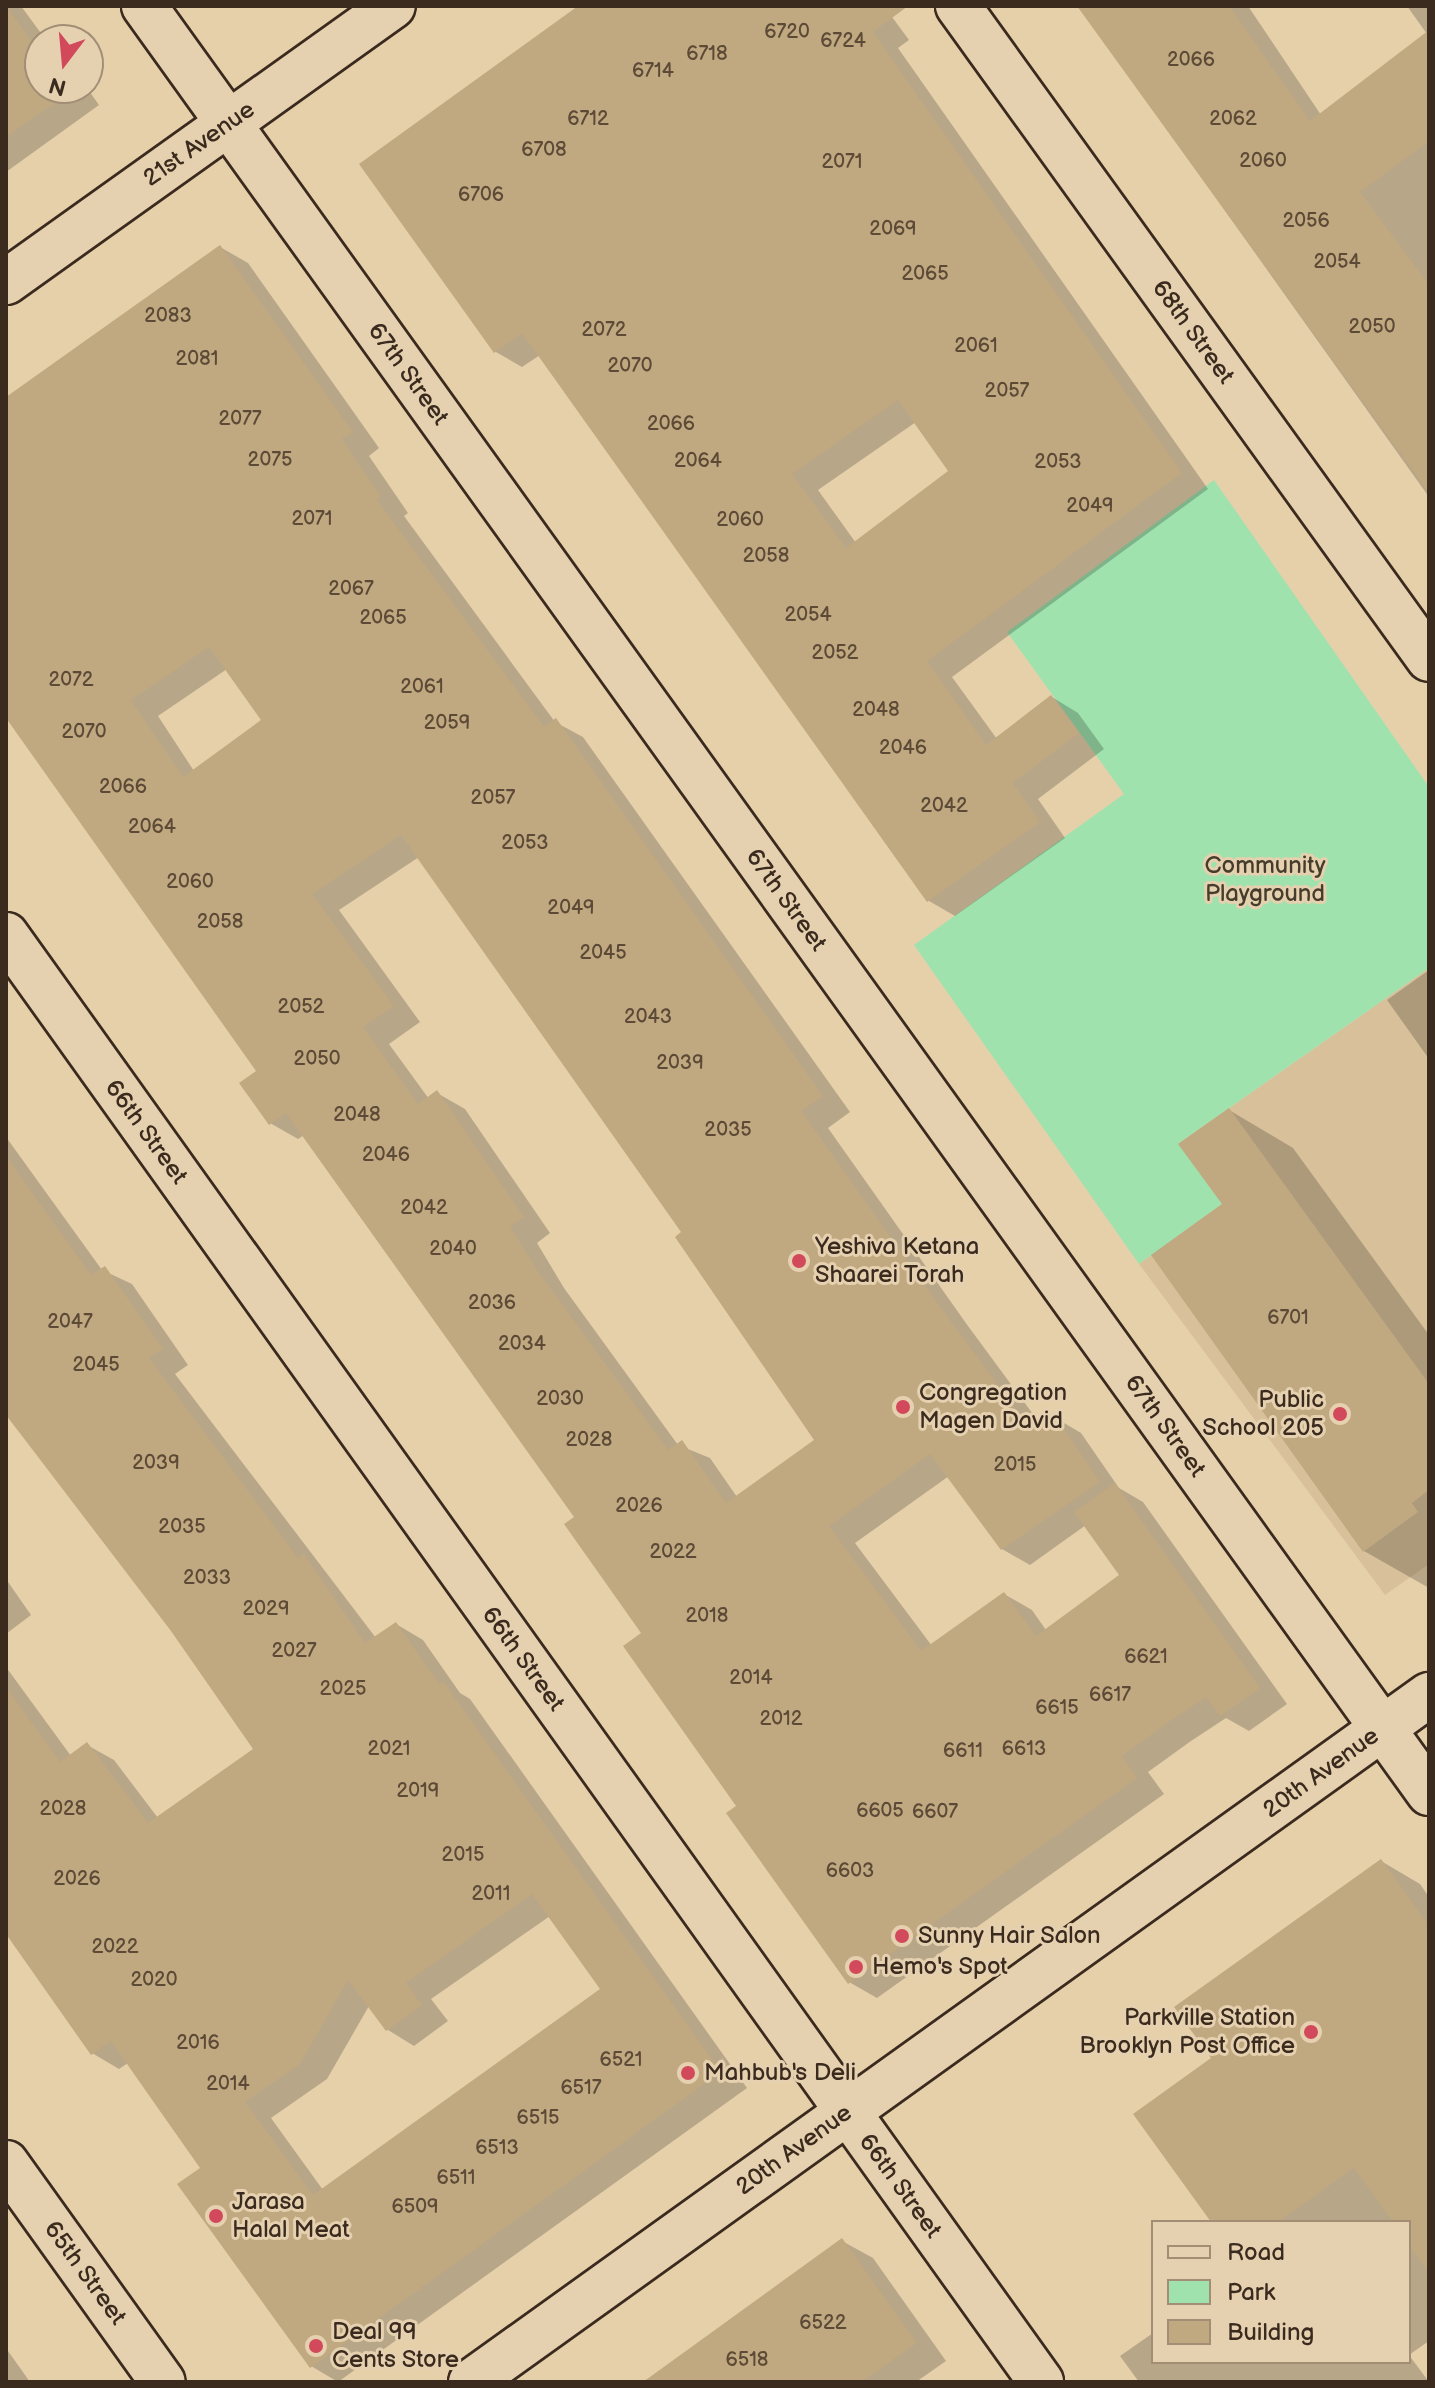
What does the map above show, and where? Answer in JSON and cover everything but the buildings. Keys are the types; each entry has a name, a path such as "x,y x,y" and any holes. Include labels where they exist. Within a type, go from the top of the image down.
{"street":[{"name":"67th Street","path":"144,6 1429,1793"},
{"name":"21st Avenue","path":"6,282 393,6"},
{"name":"68th Street","path":"958,6 1429,659"},
{"name":"66th Street","path":"6,935 1041,2382"},
{"name":"20th Avenue","path":"471,2382 1429,1695"},
{"name":"65th Street","path":"6,2163 163,2382"}],"shaded area":[{"name":"Public School 205","path":"1429,968 1429,1564 1385,1595 1139,1264 1221,1204 1178,1144"}],"green space":[{"name":"Community Playground","path":"1214,480 1429,787 1429,968 1179,1143 1222,1204 1139,1264 914,945 1124,794 1007,632"}],"place":[{"name":"Yeshiva Ketana Shaarei Torah","path":"799,1261"},
{"name":"Congregation Magen David","path":"903,1407"},
{"name":"Public School 205","path":"1340,1414"},
{"name":"Sunny Hair Salon","path":"902,1936"},
{"name":"Hemo's Spot","path":"856,1967"},
{"name":"Parkville Station Brooklyn Post Office","path":"1311,2032"},
{"name":"Mahbub's Deli","path":"688,2073"},
{"name":"Jarasa Halal Meat","path":"216,2216"},
{"name":"Deal 99 Cents Store","path":"316,2346"}]}
